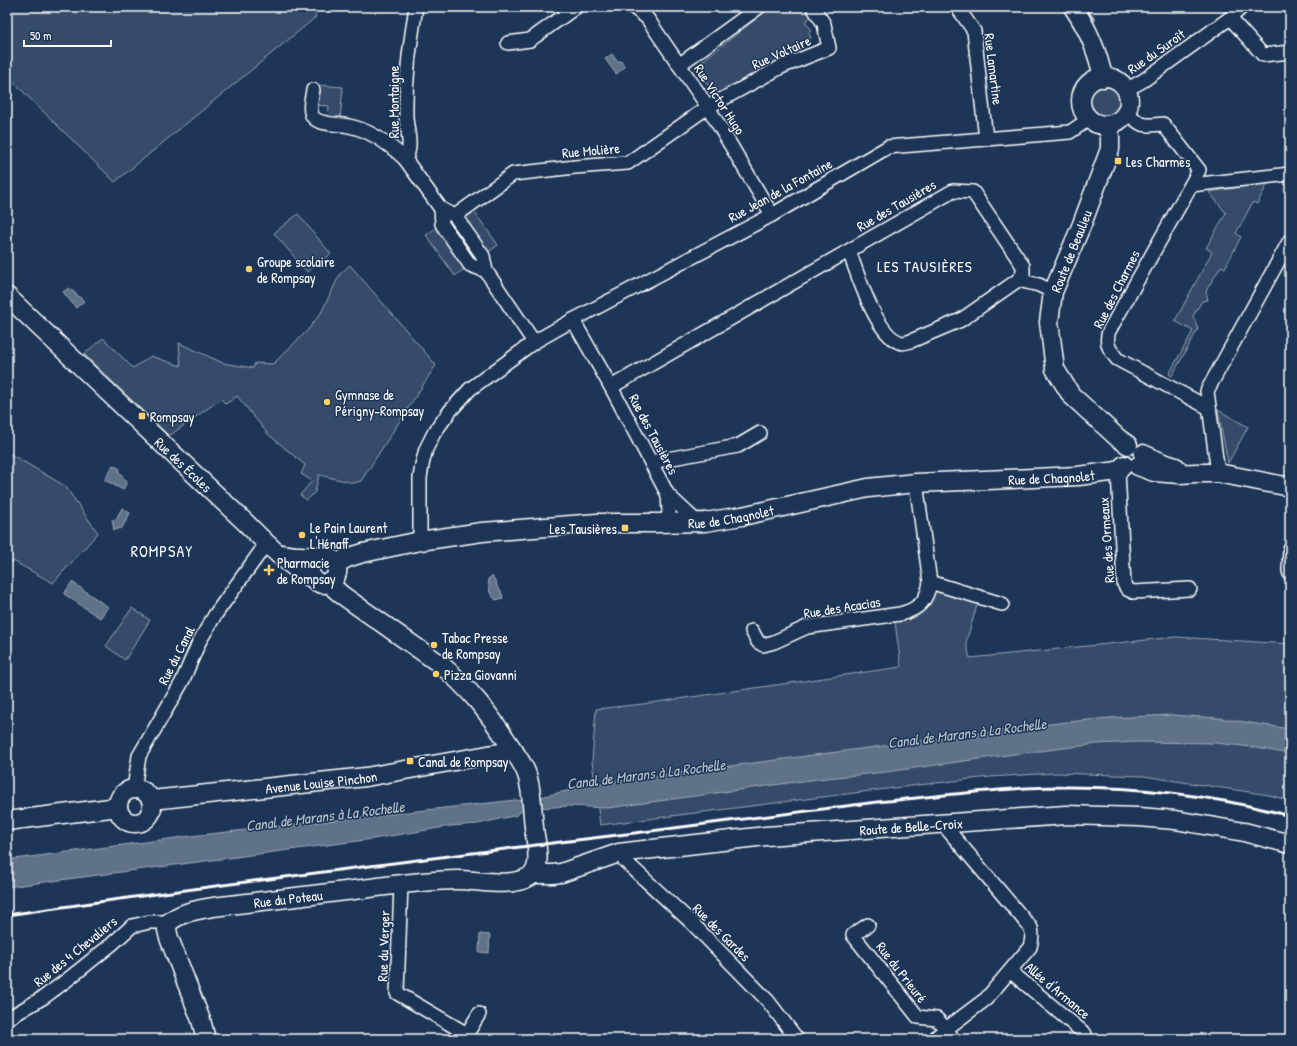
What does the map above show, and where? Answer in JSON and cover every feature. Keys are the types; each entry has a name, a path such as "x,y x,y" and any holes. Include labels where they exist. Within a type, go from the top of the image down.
{"street":[{"name":"Rue Montaigne","path":"416,7 406,77 406,126 409,149 405,159 441,209"},
{"path":"508,43 530,40 576,7"},
{"name":"Rue Victor Hugo","path":"634,7 647,18 708,107 772,215"},
{"path":"679,65 759,7"},
{"name":"Rue Voltaire","path":"708,107 781,67 829,48 824,24 813,7"},
{"name":"Rue Lamartine","path":"957,7 974,31 986,140"},
{"path":"1073,7 1090,35 1099,58 1103,78"},
{"name":"Rue du Suroît","path":"1126,90 1144,80 1230,18 1242,7"},
{"path":"1230,18 1264,55 1290,52"},
{"path":"1103,78 1109,78 1119,82 1126,90 1129,101 1126,112 1120,120 1113,124 1106,125 1094,123 1082,109 1081,97 1087,86 1092,82 1103,78"},
{"path":"313,90 311,110 313,117 318,121 346,125 362,130 380,138 405,159"},
{"name":"Rue Molière","path":"455,216 513,174 628,162 708,107"},
{"path":"1126,112 1144,126 1163,124 1210,184"},
{"name":"Rue Jean de la Fontaine","path":"420,542 420,478 426,449 434,433 450,410 470,389 534,342 772,215 888,147 1070,132 1089,119"},
{"name":"Route de Beaulieu","path":"1106,125 1110,136 1110,149 1084,218 1046,288 1055,369 1071,395 1118,438 1130,460"},
{"name":"Rue des Charmes","path":"1199,170 1107,337 1111,351 1117,358 1209,408"},
{"path":"1191,185 1290,174"},
{"name":"Rue des Tausières","path":"611,387 954,191 973,192 1023,266"},
{"path":"441,209 455,216 483,256 486,271 534,342"},
{"path":"441,209 442,224 470,265 486,271"},
{"path":"1218,474 1207,391 1290,240"},
{"name":"Rue des Tausières","path":"849,251 860,283 876,316 886,334 900,343 906,343 962,320 1018,280"},
{"path":"1023,266 1046,288"},
{"path":"1023,266 1023,274 1018,280 1046,288"},
{"name":"Rue des Écoles","path":"7,296 272,548 304,574 312,578"},
{"name":"Rue des Tausières","path":"573,320 611,387 668,495"},
{"path":"651,462 738,446 760,433"},
{"path":"1130,460 1163,463 1196,472 1218,474 1290,487"},
{"name":"Rue de Chagnolet","path":"336,564 347,558 362,553 482,532 535,526 597,523 697,522 742,516 868,488 916,483 1078,476 1130,460"},
{"name":"Rue des Ormeaux","path":"1130,460 1124,584 1127,590 1133,592 1190,589"},
{"name":"Rue des Acacias","path":"752,631 758,642 763,645 774,642 807,627 910,611 919,606 926,597 930,582 916,483"},
{"path":"668,495 697,522"},
{"path":"667,523 669,511 668,495"},
{"path":"272,548 319,557 327,556 334,560 338,569 337,574 331,582 326,584 316,582 310,573 311,563 319,557"},
{"name":"Rue du Canal","path":"134,789 140,756 182,682 200,642 215,615 272,548"},
{"path":"1290,549 1290,574"},
{"path":"331,582 335,590 440,664 453,675 477,699 498,727 526,772 529,783 537,852 536,870 533,874"},
{"path":"930,582 1002,604"},
{"path":"488,754 498,727"},
{"name":"Avenue Louise Pinchon","path":"152,800 366,777 488,754 514,751"},
{"path":"134,789 139,789 145,792 152,800 152,812 149,817 139,823 127,821 120,812 118,806 121,797 129,790 134,789"},
{"path":"7,821 118,806"},
{"name":"Route de Belle-Croix","path":"533,874 560,873 620,853 766,836 1066,814 1175,820 1230,830 1290,844"},
{"path":"934,1039 950,1034 986,999 1030,947 1032,941 1031,928 942,823"},
{"name":"Rue des Gardes","path":"620,853 625,861 690,922 768,1001 797,1039"},
{"name":"Rue du Poteau","path":"168,923 179,915 204,908 401,884 459,880 511,882 528,878 533,874"},
{"name":"Rue du Verger","path":"401,884 397,994 466,1037"},
{"name":"Rue des 4 Chevaliers","path":"7,1019 44,997 67,980 132,926 150,922 168,923"},
{"path":"168,923 167,930 169,938 201,1020 206,1039"},
{"name":"Rue du Prieuré","path":"868,925 853,935 918,1017 937,1019 950,1034"},
{"name":"Allée d'Armance","path":"1010,972 1085,1034"},
{"path":"466,1037 479,1014"}],"shaded area":[{"path":"7,7 312,7 316,17 115,182 7,76"},
{"path":"771,7 805,7 812,15 805,22 811,29 809,34 811,38 797,46 800,53 716,97 695,67"},
{"path":"612,54 617,61 621,61 625,67 616,74 605,59"},
{"path":"318,85 343,87 340,120 328,119 329,106 316,105"},
{"path":"1102,85 1108,85 1112,86 1119,92 1122,102 1121,109 1115,116 1108,119 1102,119 1098,118 1091,112 1088,105 1088,99 1089,95 1095,88"},
{"path":"1268,183 1257,204 1253,202 1236,233 1241,237 1225,268 1221,266 1206,291 1208,300 1202,301 1193,316 1198,329 1172,376 1169,374 1193,331 1175,321 1212,252 1206,248 1226,213 1209,192"},
{"path":"470,206 498,245 483,256 486,271 470,265 455,276 426,235 442,224 441,209 455,216"},
{"path":"298,214 331,254 307,272 274,233"},
{"path":"350,265 436,365 361,481 354,483 319,475 315,492 307,500 300,495 312,481 301,474 305,465 268,434 237,396 226,404 221,399 169,436 84,354 103,338 133,368 151,356 181,366 179,343 223,363 253,368 255,363 273,364 307,331 321,313 340,274"},
{"path":"69,288 84,301 76,308 63,292"},
{"path":"1218,410 1248,427 1228,463"},
{"path":"7,452 65,486 98,533 53,583 13,561 7,567"},
{"path":"113,465 120,469 119,472 127,482 123,490 105,480"},
{"path":"122,508 130,513 122,528 114,530 112,520 116,519"},
{"path":"492,576 498,589 501,591 503,598 496,600 490,593 488,579"},
{"path":"72,582 108,607 100,618 64,594"},
{"path":"934,589 978,602 966,642 970,658 1176,637 1290,644 1290,801 1269,795 1143,776 1056,773 990,777 910,786 600,825 592,761 596,709 643,704 901,667 895,622 911,619 921,613 928,604"},
{"path":"132,608 150,620 125,660 106,646"},
{"path":"1172,715 1218,718 1290,729 1290,754 1216,743 1137,742 1097,744 886,772 817,779 608,808 568,806 524,809 517,815 478,824 451,826 373,839 7,887 7,860 191,836 516,800 523,801 601,783 1058,723 1109,718"},
{"path":"480,934 490,935 489,953 479,952"}],"waterway":[{"path":"1085,7 1094,20"}],"railway":[{"path":"7,915 329,871 821,809 1007,789 1092,787 1159,792 1225,801 1290,816"}],"place":[{"name":"Les Charmes","path":"1118,161"},
{"name":"Groupe scolaire de Rompsay","path":"249,269"},
{"name":"Gymnase de Périgny-Rompsay","path":"327,402"},
{"name":"Rompsay","path":"142,416"},
{"name":"Les Tausières","path":"625,528"},
{"name":"Le Pain Laurent L'Hénaff","path":"302,535"},
{"name":"Pharmacie de Rompsay","path":"269,570"},
{"name":"Tabac Presse de Rompsay","path":"434,645"},
{"name":"Pizza Giovanni","path":"436,674"},
{"name":"Canal de Rompsay","path":"410,761"}],"district":[{"name":"LES TAUSIÈRES","path":"925,266"},
{"name":"ROMPSAY","path":"162,551"}],"water label":[{"name":"Canal de Marans à La Rochelle","path":"967,733"},
{"name":"Canal de Marans à La Rochelle","path":"646,774"},
{"name":"Canal de Marans à La Rochelle","path":"325,816"}]}
